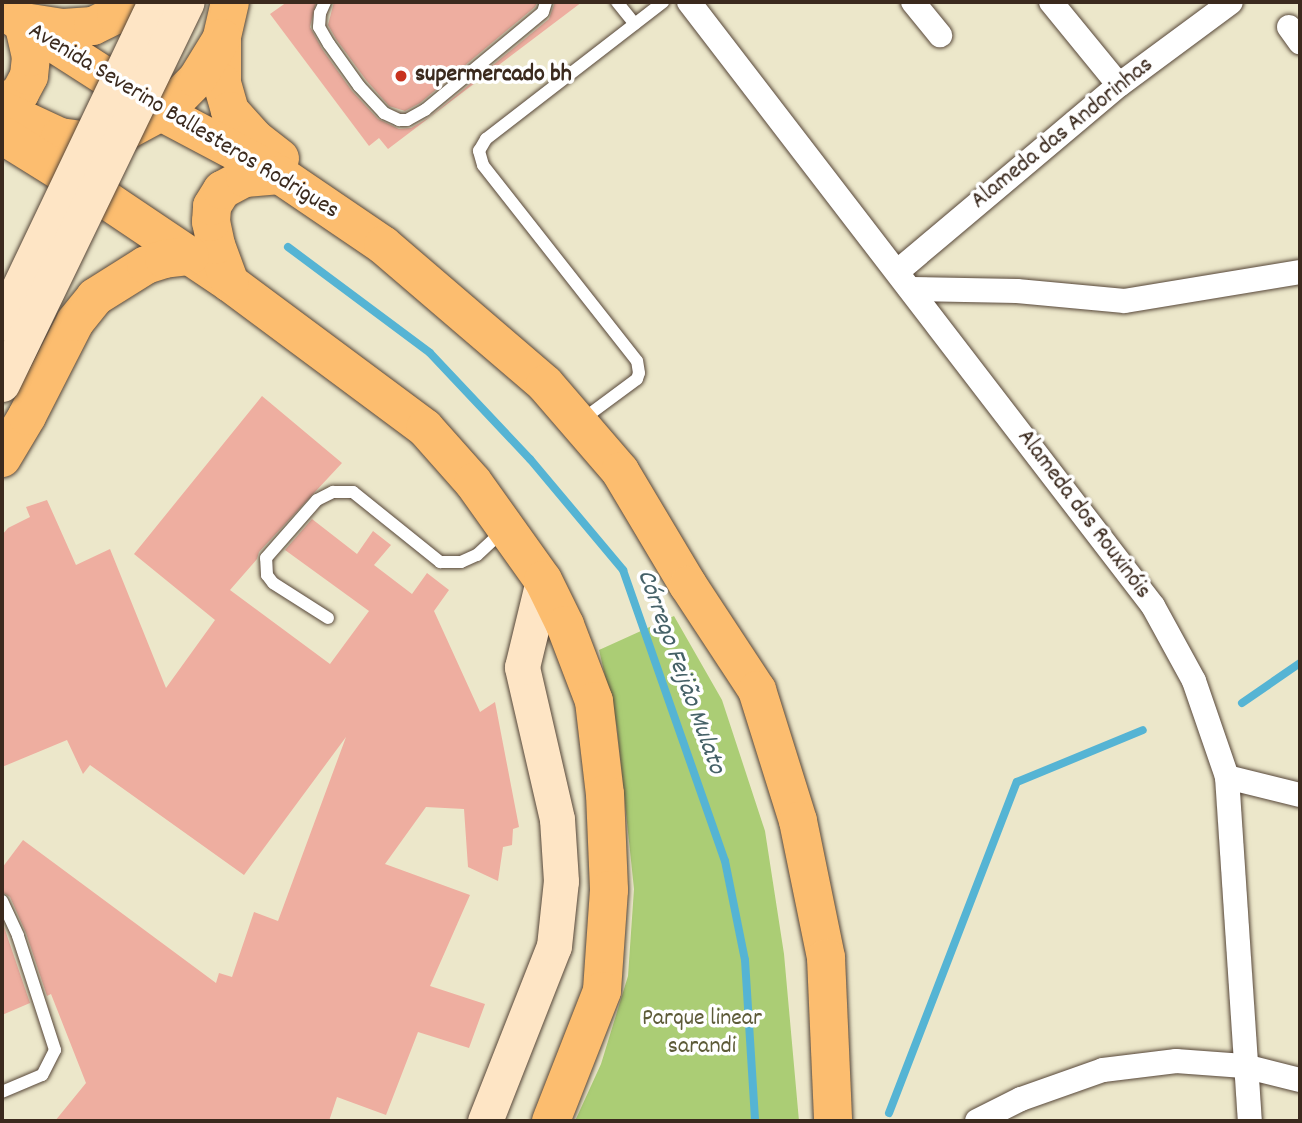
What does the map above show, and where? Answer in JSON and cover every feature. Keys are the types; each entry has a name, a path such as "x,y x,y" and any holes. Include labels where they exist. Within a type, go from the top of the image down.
{"main road":[{"path":"14,19 63,28 93,26 116,15 129,2"},
{"path":"2,323 155,2"},
{"path":"2,384 187,2"},
{"path":"2,105 20,93 29,76 31,57 14,19"},
{"name":"Avenida Severino Ballesteros Rodrigues","path":"14,19 162,112 280,174 383,245 545,384 620,471 688,585 757,690 798,821 826,958 838,1112"},
{"path":"2,110 60,137 82,140 120,134 162,112 197,79 226,20"},
{"path":"226,20 222,83 230,111 254,138 383,245"},
{"path":"2,135 230,283 425,428 473,482 543,580 565,625 594,701 605,794 609,890 602,991 551,1121"},
{"path":"230,283 216,245 211,222 212,206 222,190 245,178 280,174"},
{"path":"2,458 27,416 75,322 94,297 146,265 190,256"},
{"path":"485,1121 554,946 561,881 557,819 522,667 543,580"}],"street":[{"name":"Alameda dos Rouxinóis","path":"689,2 1153,606 1206,709 1227,777 1244,1066 1250,1121"},
{"path":"913,2 940,35"},
{"path":"1051,2 1119,85"},
{"name":"Alameda das Andorinhas","path":"905,280 1119,85 1231,2"},
{"path":"905,280 1125,301 1300,272"},
{"path":"1227,777 1300,795"},
{"path":"977,1121 1021,1099 1103,1070 1175,1061 1244,1066 1300,1080"}],"lane":[{"path":"325,2 320,13 319,27 329,44 384,113 399,120 407,120 425,110 543,12 546,2"},
{"path":"617,2 635,24"},
{"path":"579,422 637,379 637,361 483,165 479,151 486,139 663,2"},
{"path":"328,618 273,583 267,575 265,558 317,500 332,492 353,492 440,562 461,562 477,555 506,528"},
{"path":"2,901 18,936 55,1050 42,1075 2,1092"}],"green space":[{"name":"Parque linear sarandi","path":"674,616 722,700 765,831 784,954 799,1121 575,1121 601,1064 628,976 634,889 617,727 599,650"}],"building":[{"path":"287,2 316,2 310,27 322,49 352,91 378,119 399,129 411,128 430,117 549,19 555,2 582,2 388,149 379,138 369,146 270,14"},
{"path":"334,2 537,2 535,7 420,103 405,111 389,106 336,39 328,25"},
{"path":"262,396 342,463 259,552 257,559 230,590 330,664 369,611 285,550 312,519 357,554 373,531 391,545 374,565 412,594 427,573 449,590 434,611 480,712 495,702 519,827 513,829 512,845 503,847 498,881 468,867 464,809 426,807 385,864 470,895 430,986 485,1004 469,1048 418,1032 386,1115 337,1097 329,1121 55,1121 86,1083 51,994 47,996 26,933 10,897 2,892 2,868 23,840 216,983 219,973 232,977 254,912 278,921 346,737 244,875 90,765 83,774 67,740 2,767 2,535 8,528 30,517 26,507 47,500 76,565 110,549 166,688 215,620 134,554"},
{"path":"2,921 30,1003 2,1015"}],"waterway":[{"name":"Córrego Feijão Mulato","path":"288,247 430,353 530,459 623,570 725,861 745,960 755,1121"},
{"name":"Córrego Feijão Mulato","path":"1242,703 1300,663"},
{"name":"Córrego Feijão Mulato","path":"889,1113 1017,782 1143,730"}],"place":[{"name":"supermercado bh","path":"401,76"}]}
